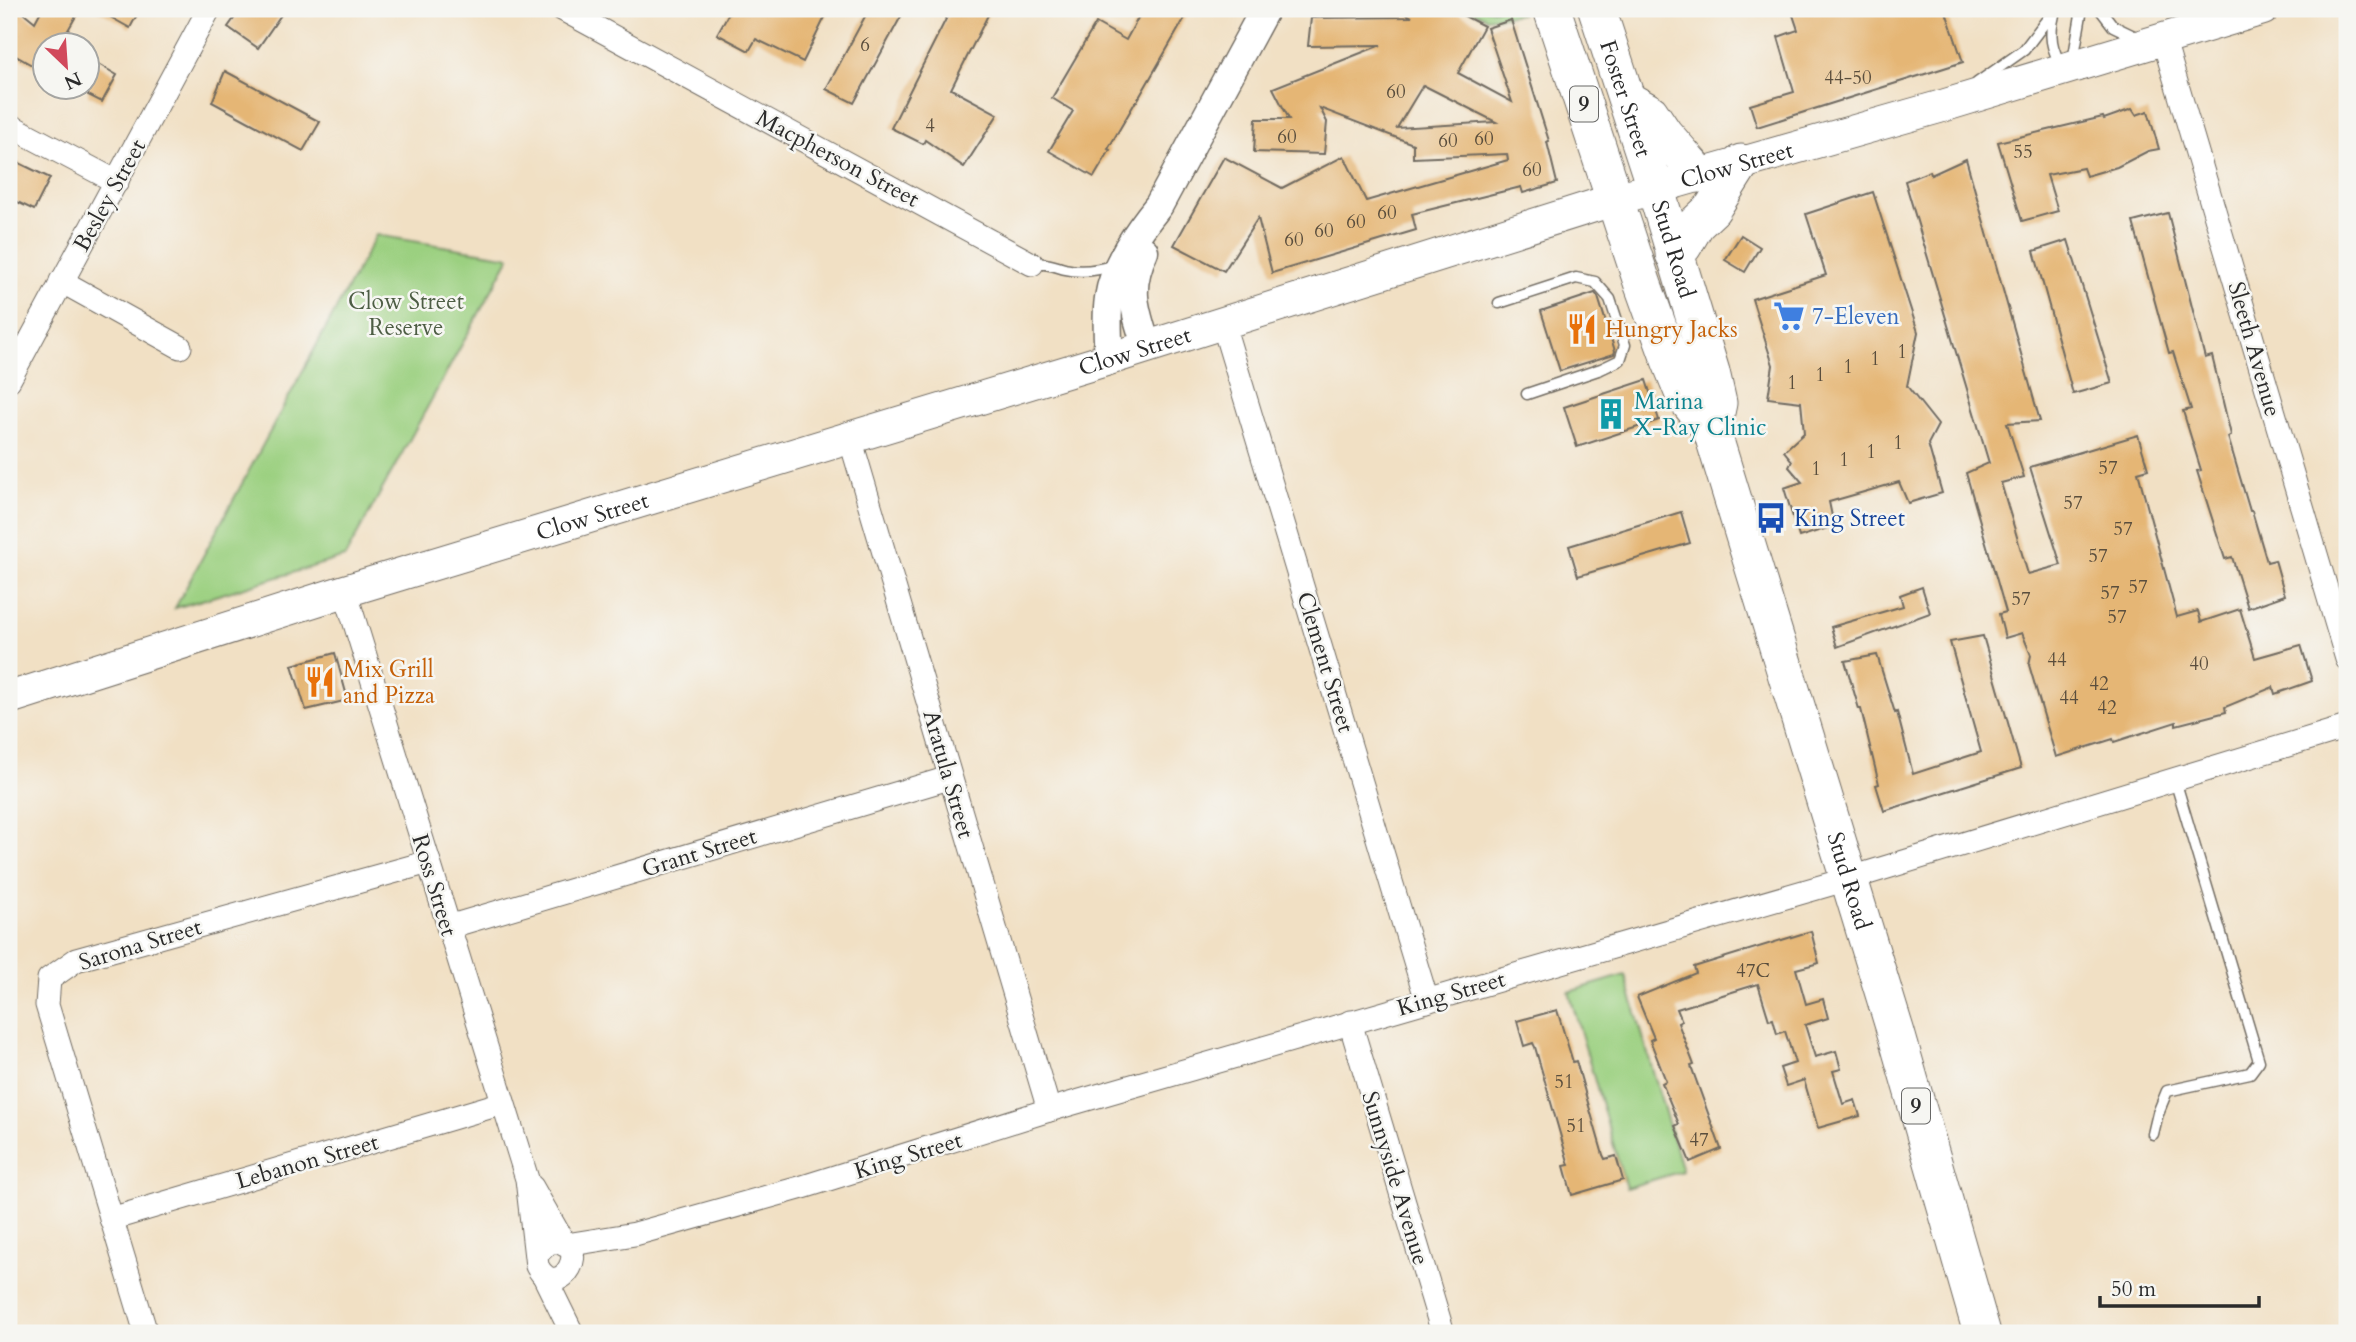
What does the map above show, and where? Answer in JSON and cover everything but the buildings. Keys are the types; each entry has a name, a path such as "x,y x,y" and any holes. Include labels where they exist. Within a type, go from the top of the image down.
{"highway":[{"name":"Foster Street","path":"1552,9 1616,199"},
{"name":"Foster Street","path":"1597,9 1655,187"},
{"path":"1625,99 1650,113 1664,134 1699,174"},
{"path":"1674,254 1683,246 1696,224 1712,209 1741,163"},
{"name":"Stud Road","path":"1655,187 1711,372 1718,403 1712,431"},
{"name":"Stud Road","path":"1616,199 1643,285 1685,397 1712,431 1896,1033 1982,1333"}],"main road":[{"name":"Clow Street","path":"9,698 345,591 1147,348 1655,187 1939,107 2263,9"}],"street":[{"name":"Besley Street","path":"9,380 209,9"},
{"name":"Macpherson Street","path":"562,9 1032,264"},
{"path":"1109,359 1109,299 1113,282 1144,224 1159,205 1265,9"},
{"name":"Sleeth Avenue","path":"2159,40 2347,659"},
{"path":"9,125 117,182"},
{"path":"1147,348 1134,306 1133,288 1135,273 1148,243 1159,205"},
{"path":"61,281 180,347"},
{"name":"Clement Street","path":"1223,324 1427,1000"},
{"name":"Aratula Street","path":"850,438 1049,1110"},
{"name":"Ross Street","path":"345,591 527,1179 541,1265 574,1333"},
{"name":"King Street","path":"565,1245 635,1234 803,1187 1049,1110 1848,878 2347,727"},
{"name":"Grant Street","path":"449,927 949,778"},
{"name":"Sarona Street","path":"146,1333 47,1005 49,979 76,960 429,862"},
{"name":"Sunnyside Avenue","path":"1350,1022 1443,1333"},
{"name":"Lebanon Street","path":"111,1219 503,1103"},
{"name":"Ross Street","path":"527,1179 565,1245"},
{"name":"King Street","path":"570,1270 635,1234"},
{"path":"549,1242 565,1245 573,1258 570,1270 561,1278 541,1265 549,1242"},
{"name":"Ross Street","path":"570,1270 574,1333"}],"lane":[{"path":"2055,9 2051,40 2055,53 2068,67"},
{"path":"1939,107 2016,57 2032,42 2055,9"},
{"path":"2068,67 2082,9"},
{"path":"2099,9 2118,30 2130,36 2159,40"},
{"name":"Macpherson Street","path":"1032,264 1086,271 1123,263"},
{"path":"1499,303 1576,278 1595,282 1610,299 1625,345 1620,360 1527,394"},
{"path":"2153,1134 2167,1091 2250,1073 2259,1061 2175,779"}],"green space":[{"path":"1469,9 1519,9 1521,14 1487,18"},
{"name":"Clow Street Reserve","path":"376,235 510,257 345,557 175,608"},
{"path":"1625,975 1682,1171 1626,1188 1569,992"}],"place":[{"name":"7-Eleven","path":"1789,316"},
{"name":"Hungry Jacks","path":"1582,329"},
{"name":"Marina X-Ray Clinic","path":"1611,414"},
{"name":"King Street","path":"1771,518"},
{"name":"Mix Grill and Pizza","path":"320,682"}]}
